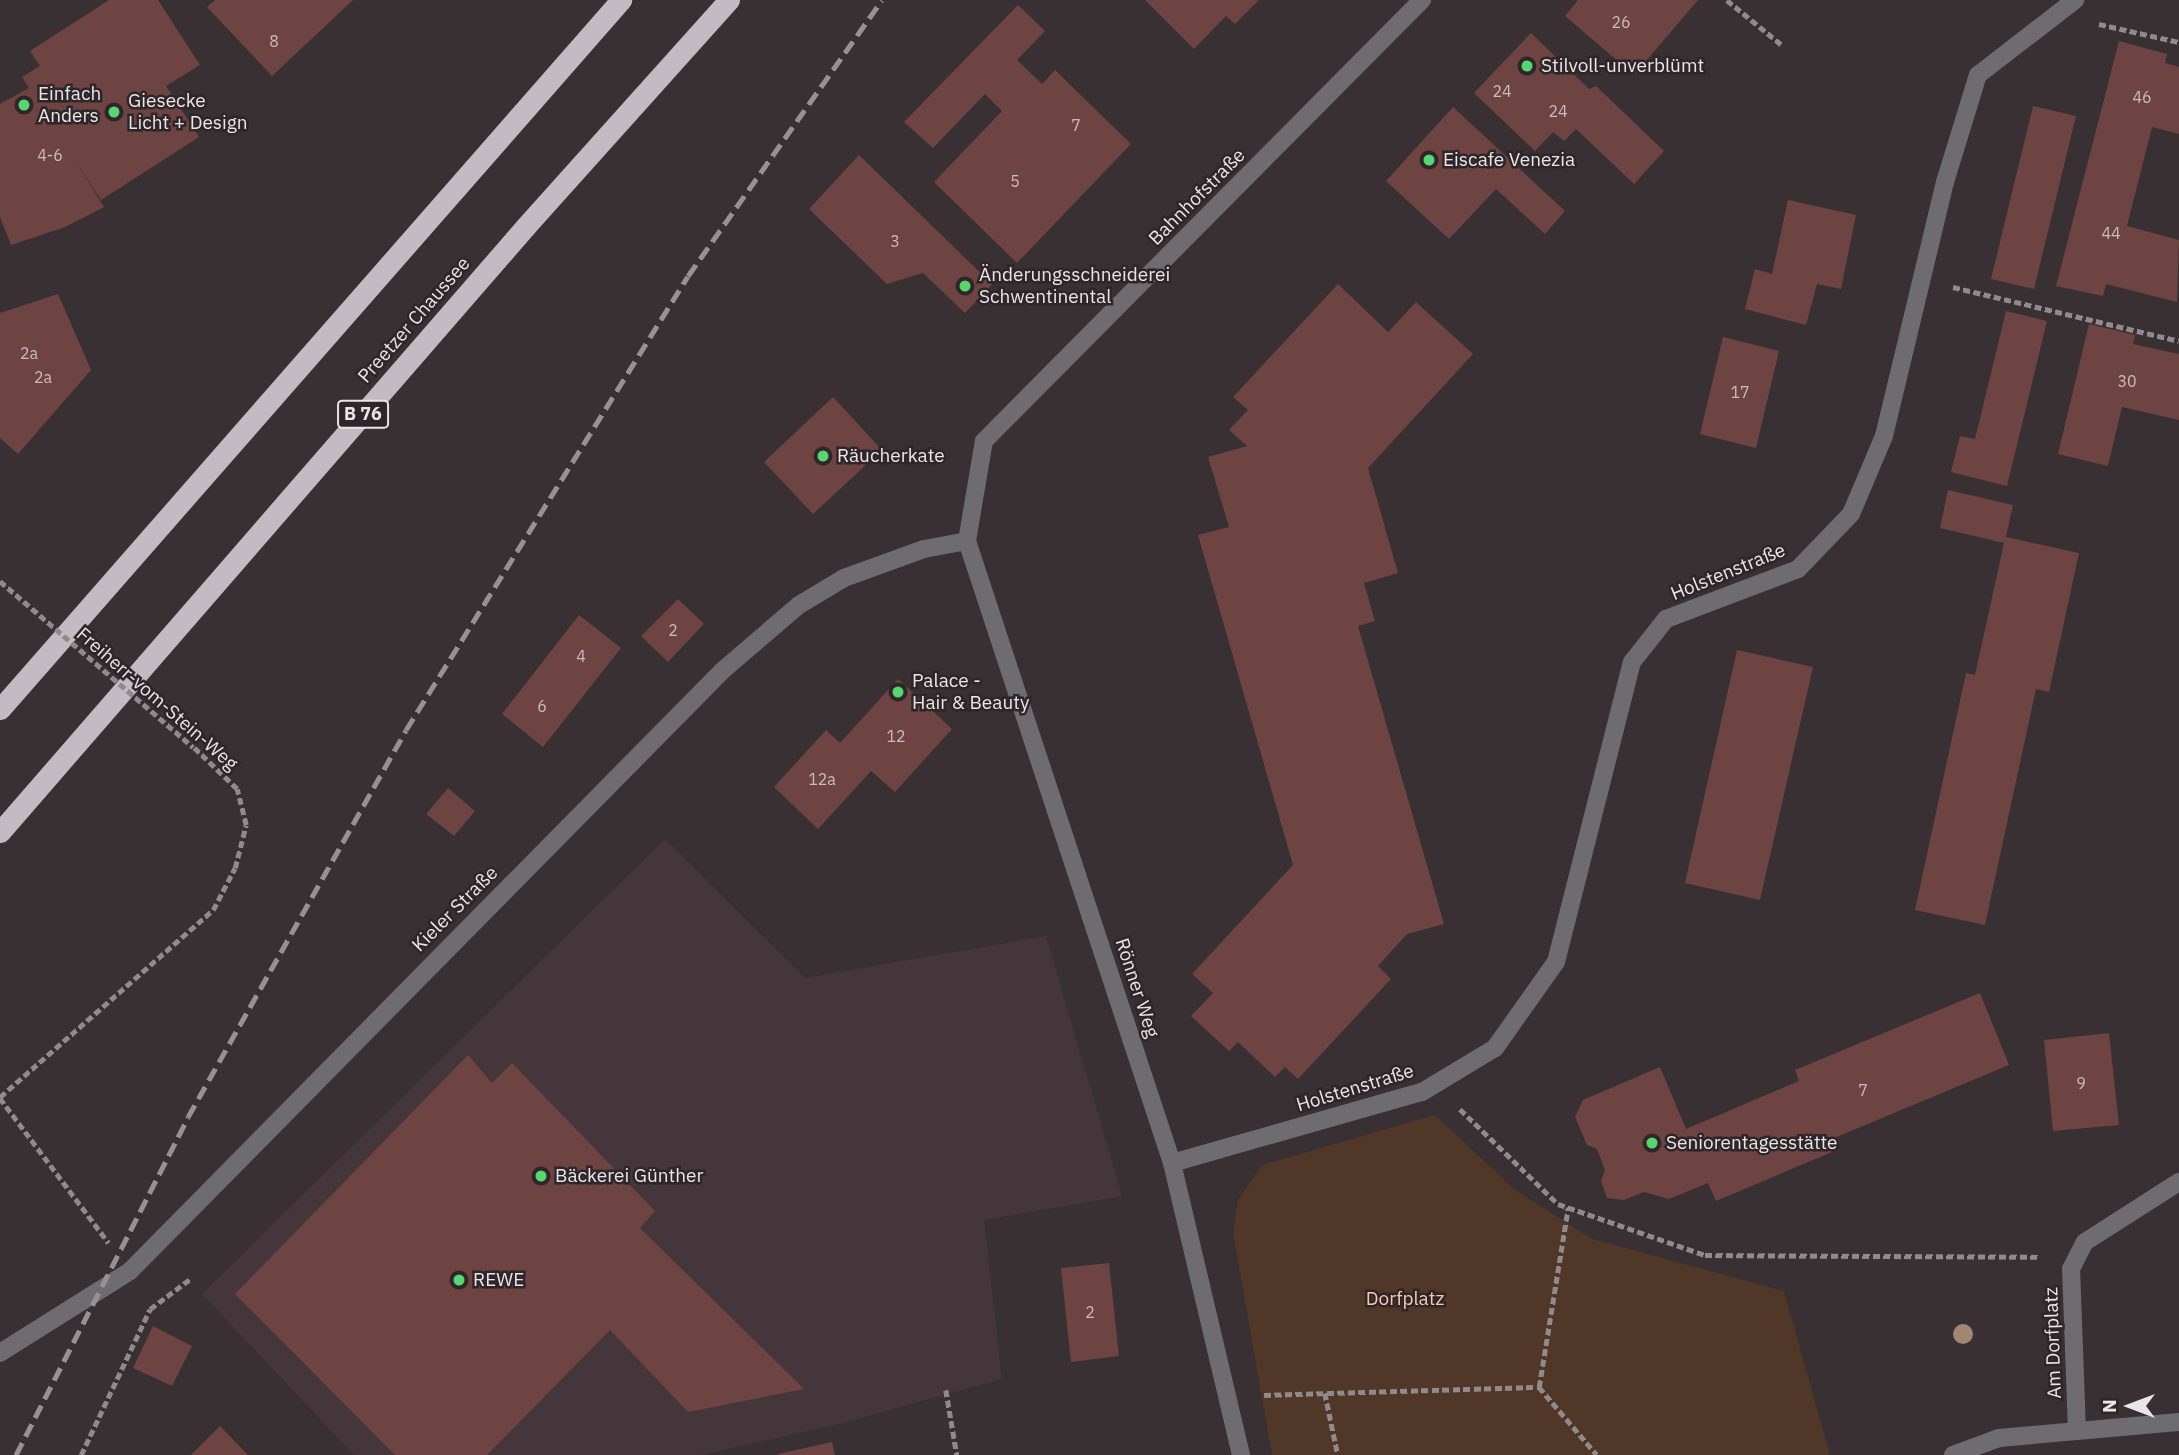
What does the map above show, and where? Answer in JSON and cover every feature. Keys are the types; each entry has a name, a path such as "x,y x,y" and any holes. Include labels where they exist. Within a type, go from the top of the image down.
{"highway":[{"path":"0,709 621,0"},
{"name":"Preetzer Chaussee","path":"0,832 526,226 729,0"}],"street":[{"name":"Bahnhofstraße","path":"967,541 984,441 1422,0"},
{"name":"Holstenstraße","path":"1172,1163 1422,1092 1495,1048 1556,962 1632,662 1666,620 1798,569 1851,514 1884,436 1945,181 1978,75 2076,0"},
{"name":"Rönner Weg","path":"967,541 1172,1163 1241,1455"},
{"name":"Kieler Straße","path":"0,1353 130,1271 723,671 799,605 844,578 924,549 967,541"},
{"path":"2077,1258 2085,1242 2179,1182"},
{"name":"Am Dorfplatz","path":"2077,1258 2071,1269 2077,1430"},
{"path":"1953,1455 1999,1438 2179,1422"}],"path":[{"path":"1727,0 1782,45"},
{"path":"2057,14 2179,43"},
{"path":"1922,279 2179,341"},
{"name":"Freiherr-vom-Stein-Weg","path":"0,581 193,747 237,789 246,825 234,868 213,910 0,1097"},
{"path":"1435,1084 1558,1203 1705,1255 2077,1258"},
{"path":"0,1097 130,1271"},
{"path":"1568,1207 1539,1387 1597,1455"},
{"path":"80,1455 150,1309 190,1279"},
{"path":"1228,1396 1539,1387"},
{"path":"946,1390 957,1455"},
{"path":"1325,1393 1338,1455"}],"shaded area":[{"path":"665,839 805,978 1046,936 1122,1196 984,1220 1002,1379 835,1425 700,1455 354,1455 202,1294"}],"green space":[{"name":"Dorfplatz","path":"1435,1115 1514,1189 1592,1239 1784,1291 1830,1455 1272,1455 1233,1232 1238,1200 1262,1165"}],"building":[{"name":"Giesecke Licht + Design","path":"109,0 158,0 200,65 166,86 199,137 101,200 75,160 104,207 65,227 11,245 0,217 0,104 29,88 22,77 40,66 30,51"},
{"path":"215,0 353,0 272,76 207,7"},
{"path":"1145,0 1259,0 1235,24 1226,16 1194,49"},
{"path":"1578,0 1698,0 1634,75 1565,16"},
{"path":"1018,5 1045,31 1017,60 1042,84 1055,70 1131,144 1017,263 934,182 1002,111 985,94 933,148 904,122"},
{"path":"1531,33 1589,89 1596,86 1664,151 1634,184 1576,129 1564,141 1553,132 1535,151 1474,93"},
{"path":"2119,41 2167,54 2165,63 2179,67 2179,134 2152,127 2127,226 2179,240 2177,302 2106,284 2103,296 2056,286"},
{"path":"2033,106 2076,116 2034,289 1991,279"},
{"path":"1453,107 1565,211 1545,234 1496,189 1449,239 1386,181"},
{"path":"859,155 992,284 965,313 923,273 887,284 809,209"},
{"path":"1788,200 1856,215 1841,289 1817,284 1806,325 1745,309 1755,269 1772,274"},
{"path":"1338,284 1388,332 1416,302 1473,354 1368,468 1398,573 1364,583 1375,621 1358,626 1444,924 1407,934 1378,966 1391,979 1298,1079 1285,1067 1275,1077 1238,1042 1229,1051 1191,1016 1213,993 1192,974 1293,865 1198,535 1229,527 1208,457 1247,446 1229,430 1248,410 1233,397"},
{"path":"58,294 91,370 18,454 0,438 0,313"},
{"path":"2006,311 2047,321 2007,486 1951,472 1960,436 1975,439"},
{"path":"2089,324 2135,335 2133,344 2179,354 2179,420 2122,407 2108,466 2058,454"},
{"path":"1723,337 1779,351 1756,448 1700,434"},
{"name":"Räucherkate","path":"833,397 882,450 813,514 764,462"},
{"path":"1948,490 2013,505 2006,537 2079,553 2049,692 2036,689 1985,925 1915,910 1966,673 1975,675 2004,543 1940,528"},
{"path":"678,599 704,624 668,662 641,636"},
{"path":"579,615 621,648 543,747 502,714"},
{"path":"1737,650 1813,667 1760,900 1685,883"},
{"path":"898,679 952,729 895,792 871,771 818,829 774,787 826,730 840,743"},
{"path":"448,788 475,811 454,836 426,814"},
{"path":"1980,993 2009,1065 1827,1141 1832,1152 1716,1201 1708,1183 1669,1199 1644,1192 1624,1200 1607,1198 1601,1181 1605,1170 1597,1149 1587,1145 1575,1117 1583,1100 1660,1067 1686,1129 1799,1081 1795,1070"},
{"path":"2109,1033 2119,1125 2053,1131 2044,1040"},
{"path":"468,1055 492,1083 512,1063 655,1211 640,1228 804,1389 688,1412 610,1330 487,1455 395,1455 235,1294"},
{"path":"1109,1263 1119,1356 1071,1362 1061,1268"},
{"path":"153,1326 192,1346 172,1386 133,1368"},
{"path":"220,1426 248,1455 191,1455"},
{"path":"832,1442 835,1455 778,1454"}],"railway":[{"path":"16,1455 188,1117 406,730 688,276 882,0"}],"place":[{"name":"Stilvoll-unverblümt","path":"1527,66"},
{"name":"Einfach Anders","path":"24,105"},
{"name":"Giesecke Licht + Design","path":"114,112"},
{"name":"Eiscafe Venezia","path":"1429,160"},
{"name":"Änderungsschneiderei Schwentinental","path":"965,286"},
{"name":"Räucherkate","path":"823,456"},
{"name":"Palace - Hair & Beauty","path":"898,692"},
{"name":"Seniorentagesstätte","path":"1652,1143"},
{"name":"Bäckerei Günther","path":"541,1176"},
{"name":"REWE","path":"459,1280"}]}
